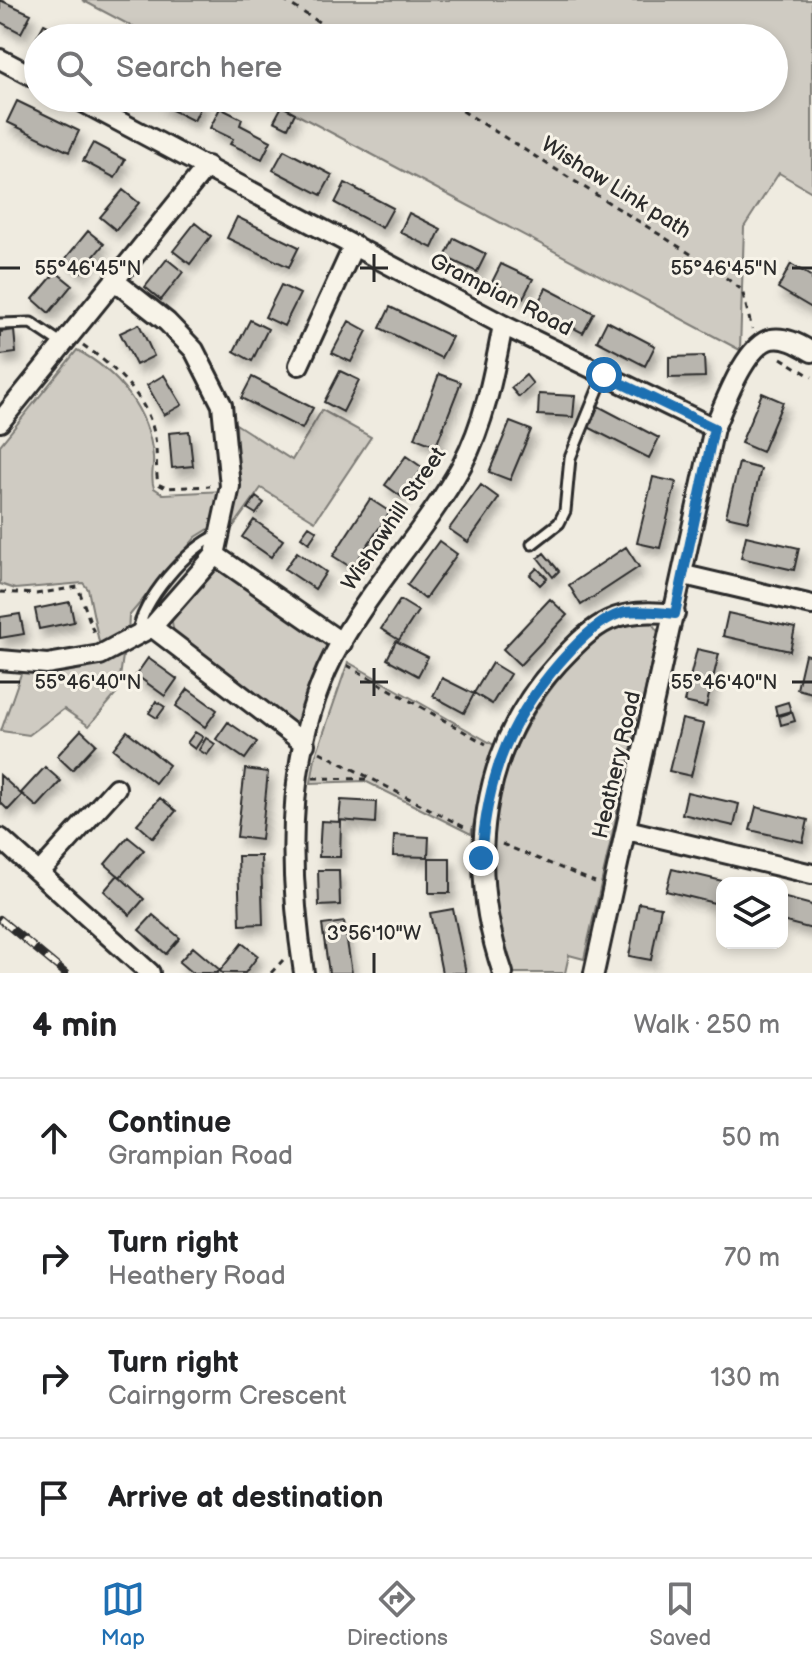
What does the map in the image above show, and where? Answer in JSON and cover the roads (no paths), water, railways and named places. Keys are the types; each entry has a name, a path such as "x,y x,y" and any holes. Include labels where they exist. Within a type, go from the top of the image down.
{"street":[{"path":"0,59 24,72"},
{"name":"Grampian Road","path":"102,112 503,325 714,428"},
{"path":"0,422 207,166"},
{"path":"299,365 354,245"},
{"path":"0,660 47,664 100,655 145,631 215,555 230,486 222,405 210,376 194,350 167,322 116,282"},
{"name":"Wishawhill Street","path":"304,973 294,860 298,778 305,744 337,650 463,463 493,381 503,325"},
{"name":"Heathery Road","path":"594,973 714,428 734,382 758,345 771,339 787,339 812,352"},
{"path":"215,555 337,650"},
{"path":"684,575 812,605"},
{"path":"503,973 485,909 481,877 482,836 500,752 525,704 582,637 624,612 675,614"},
{"path":"145,631 305,744"},
{"path":"40,872 116,788"},
{"path":"627,830 812,874"},
{"path":"0,838 150,973"}],"lane":[{"path":"0,324 31,323 67,341"},
{"path":"532,544 559,523 565,511 570,458 604,375"},
{"path":"145,631 141,612 198,544 220,534"}],"railway":[{"path":"0,919 65,973"}]}
